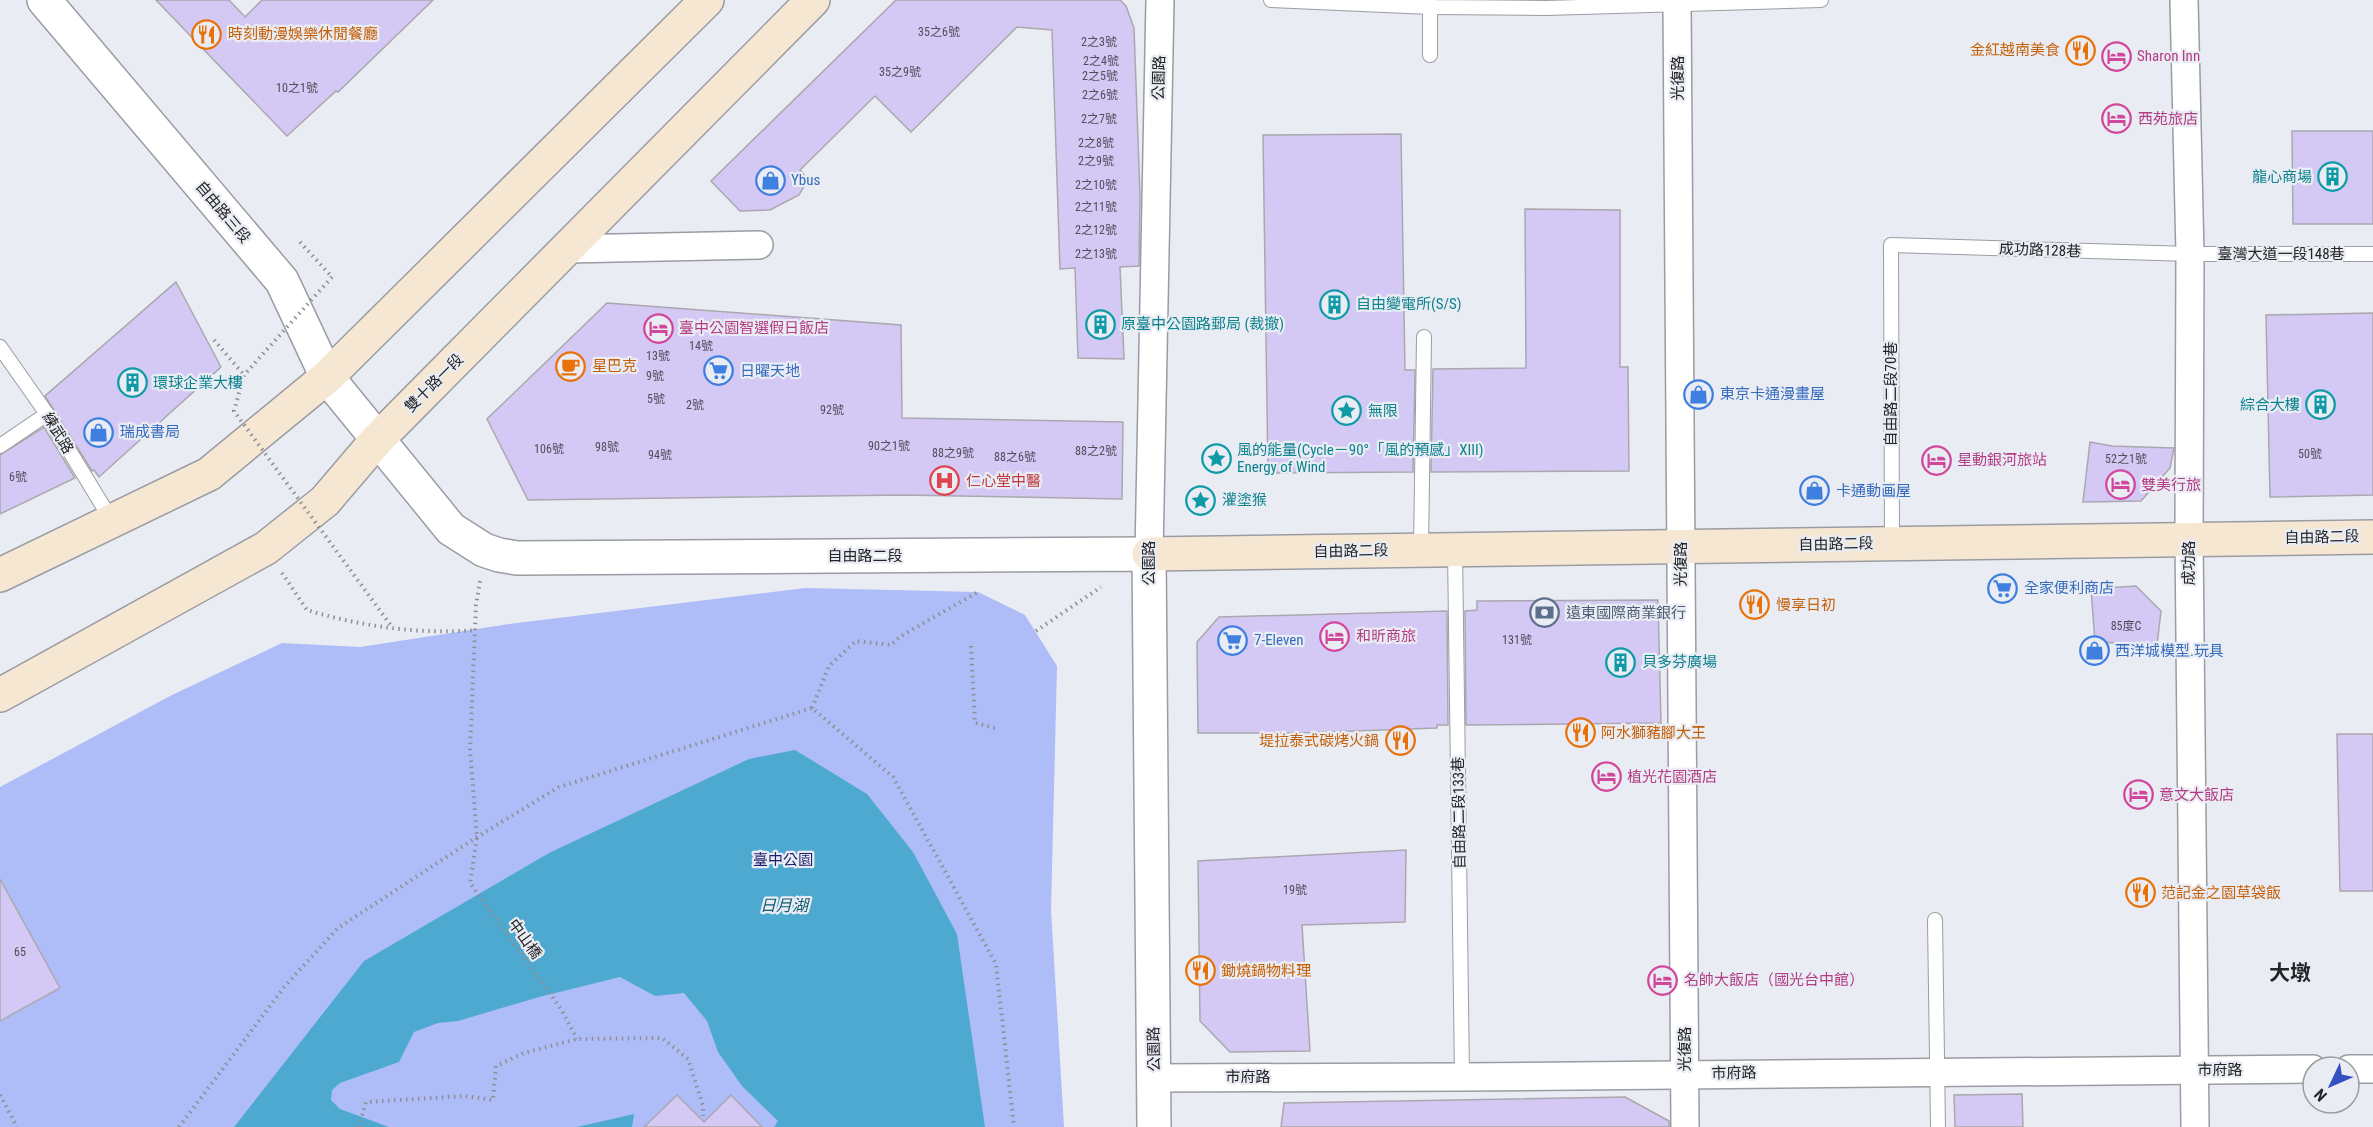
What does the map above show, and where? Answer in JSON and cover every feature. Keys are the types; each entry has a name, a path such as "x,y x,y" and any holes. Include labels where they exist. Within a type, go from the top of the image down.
{"main road":[{"path":"0,575 209,474 327,377 707,0"},
{"name":"雙十路一段","path":"0,695 266,548 325,501 377,440 813,0"},
{"name":"自由路二段","path":"1149,554 2373,537"}],"street":[{"name":"公園路","path":"1154,1127 1149,554 1160,0"},
{"name":"成功路","path":"2184,0 2190,254 2189,538 2195,1127"},
{"name":"光復路","path":"1677,1 1685,1127"},
{"name":"自由路三段","path":"49,2 282,281 327,377 377,440"},
{"path":"567,249 759,246"},
{"name":"自由路二段","path":"377,440 451,529 484,550 517,558 1149,554"},
{"name":"市府路","path":"1155,1078 2301,1069"}],"lane":[{"path":"1270,0 1546,8 1677,1 1821,0"},
{"path":"1430,4 1430,55"},
{"name":"成功路128巷","path":"1891,245 2190,254"},
{"name":"自由路二段70巷","path":"1891,245 1892,543"},
{"name":"臺灣大道一段148巷","path":"2190,254 2373,254"},
{"path":"1421,550 1424,338"},
{"name":"練武路","path":"0,347 47,414 112,521"},
{"path":"0,446 47,414"},
{"name":"自由路二段133巷","path":"1455,549 1462,1077"},
{"path":"1935,920 1938,1127"}],"path":[{"path":"300,242 332,277 244,375 234,411 392,627"},
{"path":"214,340 244,375"},
{"path":"266,548 307,610 330,617 392,627 454,632 476,630"},
{"path":"477,837 470,750 476,605 484,550"},
{"path":"1036,632 1102,586"},
{"path":"812,708 829,666 856,641 891,645 901,636 978,592"},
{"path":"971,646 975,723 995,728"},
{"path":"179,1127 285,986 338,928 477,837 559,787 812,708"},
{"path":"812,708 893,777 996,964 1014,1127"},
{"name":"中山橋","path":"477,837 470,883 561,1009 577,1039"},
{"path":"359,1127 366,1101 465,1096 493,1100 496,1066 524,1053 577,1039 662,1038 688,1059 703,1106 703,1116"},
{"path":"0,1095 16,1127"}],"green space":[{"name":"臺中公園","path":"806,588 978,592 1025,615 1057,666 1051,910 1064,1127 0,1127 0,787 170,696 282,643 360,647 509,624"}],"water":[{"name":"日月湖","path":"795,750 867,794 913,852 957,934 985,1127 774,1127 778,1121 742,1086 718,1052 707,1021 684,993 655,996 620,977 539,997 458,1021 438,1023 414,1032 399,1062 340,1083 332,1090 331,1100 340,1109 389,1127 234,1127 364,961 549,853 749,759"},
{"path":"634,1114 632,1127 577,1127"}],"building":[{"path":"156,0 229,0 245,17 262,0 433,0 338,92 336,91 287,136"},
{"path":"896,0 1120,0 1126,6 1134,28 1140,195 1139,266 1120,267 1124,359 1078,358 1075,268 1060,269 1052,30 1017,27 911,132 875,96 800,170 808,179 799,195 770,210 740,211 711,181"},
{"name":"龍心商場","path":"2292,131 2373,131 2373,224 2293,224"},
{"name":"自由變電所(S/S)","path":"1401,134 1405,370 1415,370 1413,472 1268,473 1263,135"},
{"path":"1525,209 1620,210 1620,367 1628,367 1629,471 1431,472 1433,369 1526,368"},
{"name":"環球企業大樓","path":"176,282 221,367 99,477 94,470 92,471 45,396"},
{"name":"日曜天地","path":"607,303 901,325 902,418 1123,422 1122,499 902,495 528,500 487,419"},
{"name":"綜合大樓","path":"2373,313 2373,495 2270,497 2266,315"},
{"path":"44,427 75,478 0,514 0,455"},
{"name":"雙美行旅","path":"2090,442 2112,446 2174,448 2170,468 2141,501 2083,502"},
{"path":"2136,586 2161,611 2157,645 2095,642 2091,589"},
{"path":"1658,600 1661,723 1466,725 1465,611 1477,610 1477,601"},
{"path":"1447,611 1448,725 1437,725 1437,728 1300,733 1198,733 1197,642 1219,617"},
{"path":"2337,734 2373,734 2373,891 2340,891"},
{"path":"1406,850 1405,922 1302,925 1310,1051 1230,1052 1200,1021 1198,861"},
{"path":"0,879 60,988 0,1021"},
{"path":"2022,1094 2023,1127 1955,1127 1954,1095"},
{"path":"677,1095 704,1122 731,1095 762,1127 644,1127"},
{"path":"1625,1097 1669,1121 1669,1127 1281,1127 1284,1103"}],"place":[{"name":"時刻動漫娛樂休閒餐廳","path":"207,34"},
{"name":"金紅越南美食","path":"2081,50"},
{"name":"Sharon Inn","path":"2116,56"},
{"name":"西苑旅店","path":"2117,119"},
{"name":"龍心商場","path":"2333,177"},
{"name":"Ybus","path":"770,180"},
{"name":"自由變電所(S/S)","path":"1335,304"},
{"name":"原臺中公園路郵局 (裁撤)","path":"1100,324"},
{"name":"臺中公園智選假日飯店","path":"658,328"},
{"name":"星巴克","path":"571,366"},
{"name":"日曜天地","path":"719,371"},
{"name":"環球企業大樓","path":"132,383"},
{"name":"東京卡通漫畫屋","path":"1699,394"},
{"name":"綜合大樓","path":"2321,405"},
{"name":"無限","path":"1347,411"},
{"name":"瑞成書局","path":"99,432"},
{"name":"風的能量(Cycle－90°「風的預感」XIII) Energy of Wind","path":"1216,459"},
{"name":"星動銀河旅站","path":"1936,460"},
{"name":"仁心堂中醫","path":"945,481"},
{"name":"雙美行旅","path":"2120,485"},
{"name":"卡通動画屋","path":"1815,491"},
{"name":"灌塗猴","path":"1201,500"},
{"name":"全家便利商店","path":"2003,588"},
{"name":"慢享日初","path":"1755,605"},
{"name":"遠東國際商業銀行","path":"1545,613"},
{"name":"和昕商旅","path":"1335,636"},
{"name":"7-Eleven","path":"1233,640"},
{"name":"西洋城模型.玩具","path":"2094,651"},
{"name":"貝多芬廣場","path":"1621,662"},
{"name":"阿水獅豬腳大王","path":"1580,733"},
{"name":"堤拉泰式碳烤火鍋","path":"1400,741"},
{"name":"植光花園酒店","path":"1606,777"},
{"name":"意文大飯店","path":"2138,795"},
{"name":"范記金之園草袋飯","path":"2140,893"},
{"name":"鋤燒鍋物料理","path":"1200,971"},
{"name":"名帥大飯店（國光台中館）","path":"1663,980"}],"district":[{"name":"大墩","path":"2290,973"}]}
